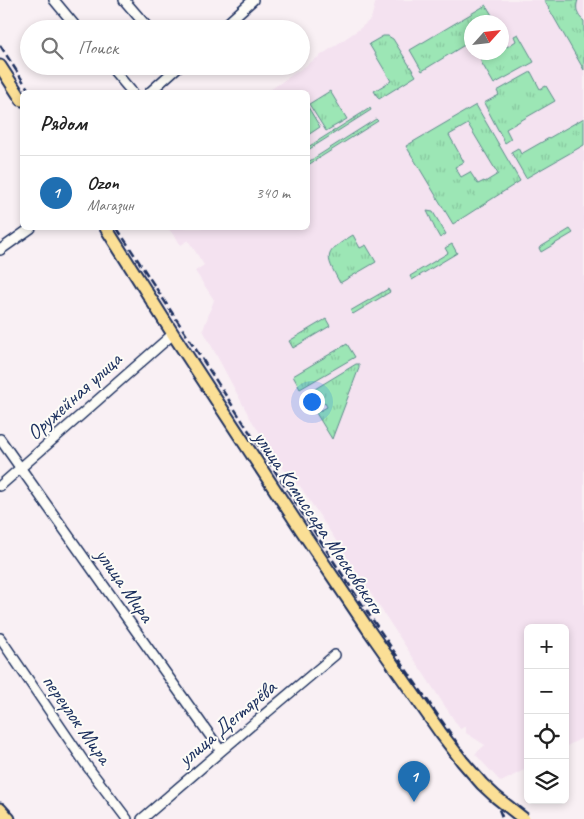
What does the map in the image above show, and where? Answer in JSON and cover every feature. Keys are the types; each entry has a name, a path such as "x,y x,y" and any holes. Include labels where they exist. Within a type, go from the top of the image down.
{"main road":[{"path":"0,66 20,97"},
{"name":"улица Комиссара Московского","path":"107,230 302,531 440,732 462,761 489,790 524,819"},
{"path":"0,809 9,819"}],"street":[{"path":"54,0 71,20"},
{"path":"124,0 141,20"},
{"path":"231,20 254,0"},
{"path":"118,75 130,90"},
{"path":"152,90 169,75"},
{"path":"0,250 28,230"},
{"name":"Оружейная улица","path":"0,486 173,334"},
{"name":"улица Мира","path":"0,439 221,750"},
{"name":"переулок Мира","path":"0,638 87,766 127,819"},
{"name":"улица Дегтярёва","path":"142,819 335,655"}],"shaded area":[{"path":"376,0 584,0 584,737 569,745 569,624 524,624 524,770 501,782 475,754 485,745 466,733 466,726 460,729 300,486 293,483 250,418 203,330 214,300 195,271 204,265 188,240 181,245 170,230 310,230 310,90 270,90 292,75 310,75 310,63 371,19"}],"green space":[{"path":"544,0 578,0 577,12 584,21 584,70"},
{"path":"486,5 492,15 469,15"},
{"path":"464,18 464,45 422,71 410,50"},
{"path":"518,34 534,62 494,84 481,60 509,60 509,46 516,41 514,36"},
{"path":"383,36 393,39 416,76 379,99 374,91 391,81 369,44"},
{"path":"531,72 540,89 546,86 555,101 506,129 511,139 505,143 484,103 499,95 497,91"},
{"path":"330,91 347,119 326,131 310,103"},
{"path":"476,105 520,181 453,224 406,146","holes":["468,124 498,174 478,184 470,172 461,177 455,167 464,162 449,135"]},
{"path":"370,108 371,110 310,149 310,146"},
{"path":"310,110 320,127 310,134"},
{"path":"584,118 584,145 526,178 511,152 518,148 521,154"},
{"path":"376,119 378,121 310,164 310,161"},
{"path":"427,211 433,212 446,234 440,238 436,231"},
{"path":"570,229 573,233 541,252 539,248"},
{"path":"353,235 360,248 366,245 376,262 340,283 331,266 330,255 336,246"},
{"path":"452,244 457,253 412,280 410,276 448,253 445,248"},
{"path":"388,289 390,292 353,314 350,311"},
{"path":"326,319 330,326 293,348 289,341"},
{"path":"347,344 355,357 300,389 293,376"},
{"path":"359,364 359,368 332,439 316,413 327,407 325,403 314,409 305,395"}],"railway":[{"path":"0,45 29,90"},
{"path":"118,230 336,565 478,773 495,800 503,819"}],"place":[{"name":"Ozon","path":"414,802"}]}
